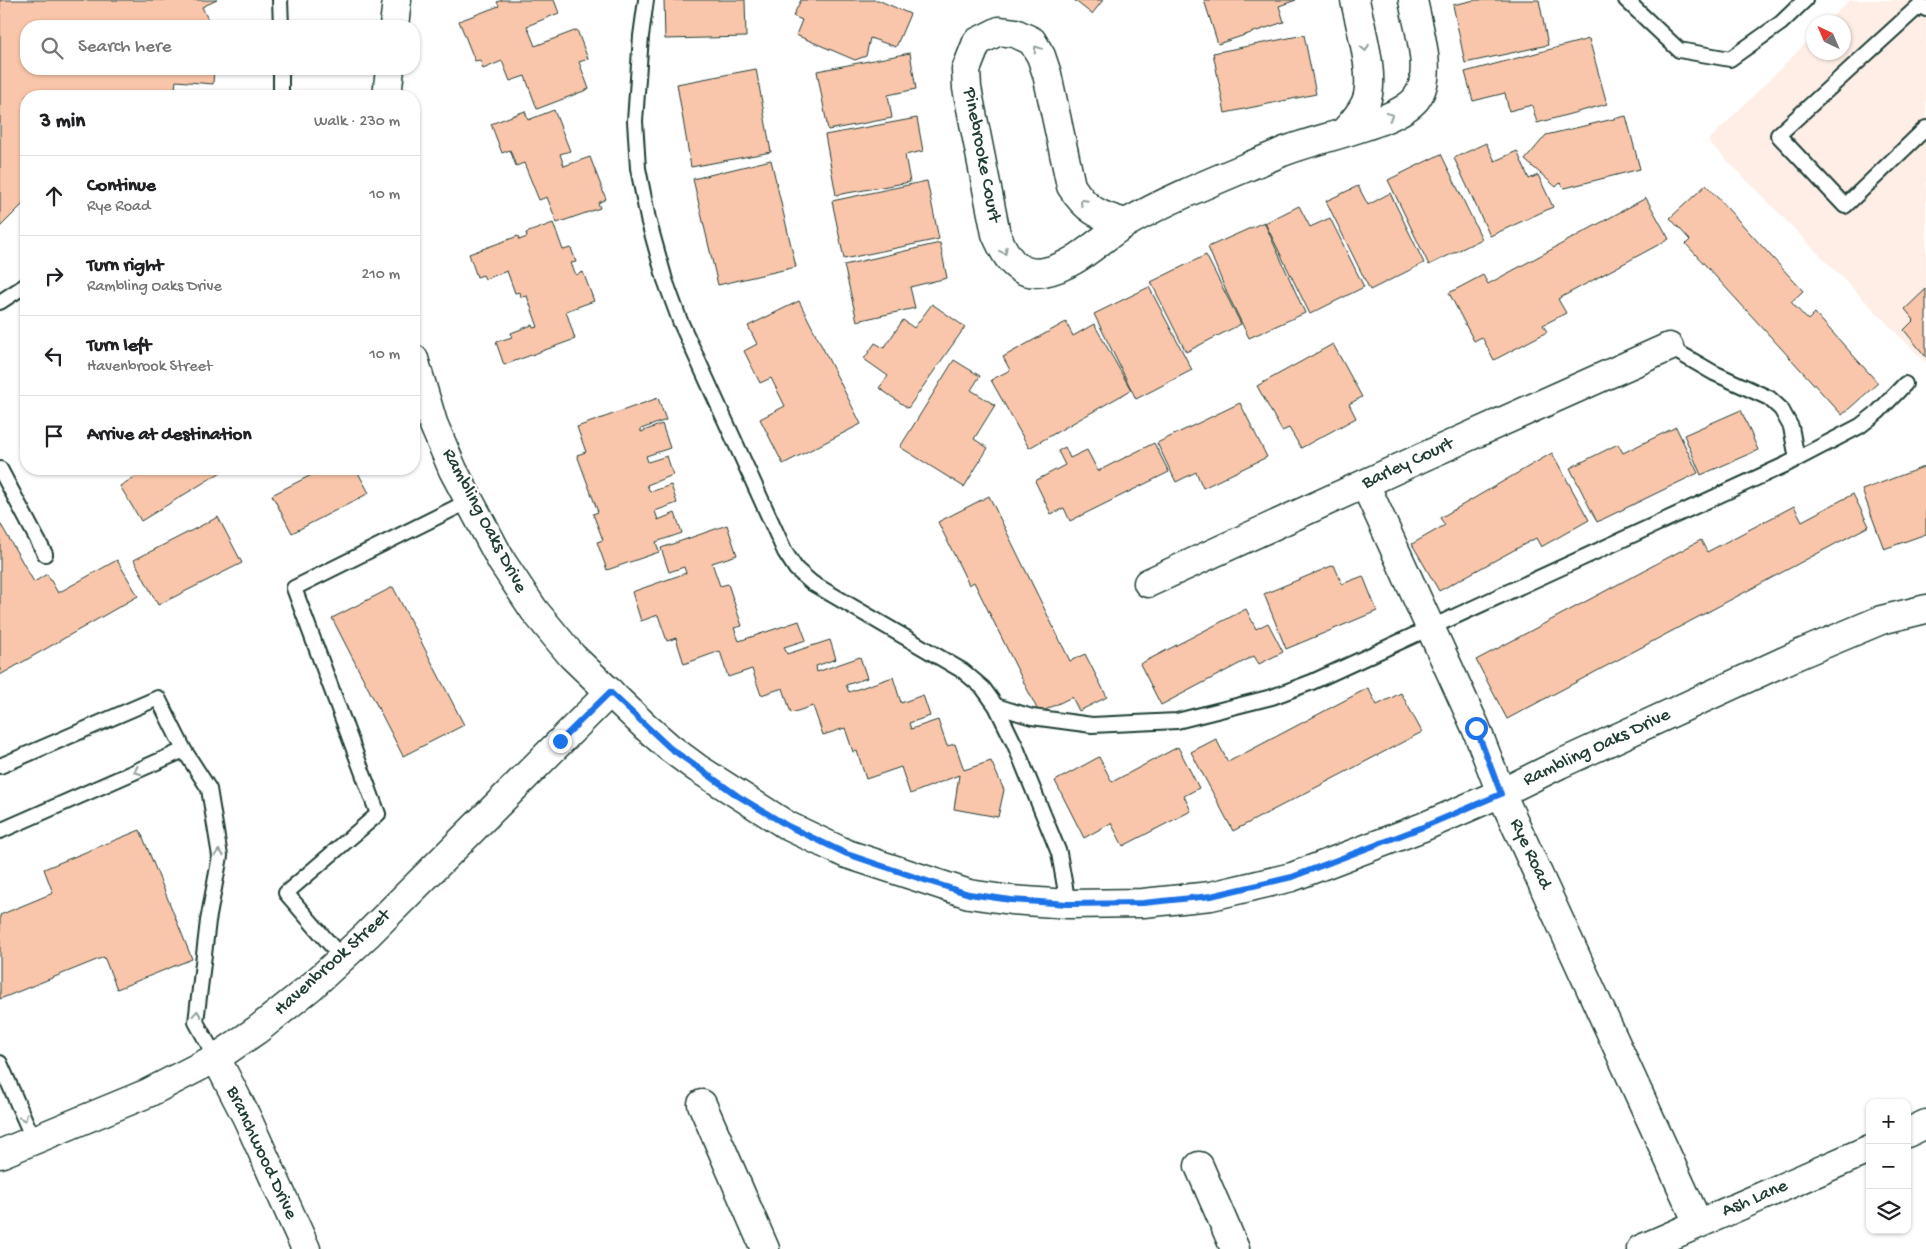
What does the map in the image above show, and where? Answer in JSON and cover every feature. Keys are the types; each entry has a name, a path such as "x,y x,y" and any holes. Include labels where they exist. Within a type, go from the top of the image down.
{"street":[{"path":"395,20 397,0"},
{"path":"1344,132 1357,118 1366,103 1370,90 1370,74 1355,0"},
{"name":"Pinebrooke Court","path":"1126,223 1105,218 1092,210 1081,201 1071,186 1047,74 1042,56 1032,41 1015,33 999,31 977,42 966,70 967,88 996,234 1003,252 1013,265 1025,271 1042,273 1064,267 1126,223 1177,197 1276,154 1378,121 1401,111 1415,101 1422,90 1425,75 1424,53 1413,0"},
{"path":"388,90 389,75"},
{"name":"Barley Court","path":"1148,583 1670,347"},
{"name":"Rambling Oaks Drive","path":"420,379 433,423 453,470 502,562 534,610 572,656 610,692 670,748 697,768 788,826 847,854 969,894 1011,900 1068,904 1143,903 1211,896 1292,877 1423,827 1501,794 1560,764 1800,654 1881,620 1926,608"},
{"name":"Rye Road","path":"1365,484 1476,728 1501,794 1698,1224"},
{"name":"Havenbrook Street","path":"0,1154 148,1093 216,1058 257,1030 342,958 610,692"},
{"name":"Branchwood Drive","path":"216,1058 247,1118 306,1249"},
{"path":"702,1104 765,1249"},
{"name":"Ash Lane","path":"1641,1249 1866,1151"},
{"path":"1199,1166 1235,1249"}],"lane":[{"path":"280,0 280,20"},
{"path":"646,0 641,36 635,121 638,168 648,219 665,280 680,320 785,552 796,569 812,583 963,671 983,688 996,706 1015,745 1059,853 1068,904"},
{"path":"1626,0 1679,50 1730,60 1781,23 1805,0"},
{"path":"1923,136 1845,206 1778,135 1920,5 1926,9"},
{"path":"281,75 281,90"},
{"path":"0,302 20,289"},
{"path":"1670,347 1714,374 1769,398 1781,409 1791,427 1797,459"},
{"path":"996,706 1032,717 1092,725 1177,721 1272,697 1312,682 1797,459 1860,426 1878,412 1905,384"},
{"path":"0,469 45,554"},
{"path":"342,958 286,893 378,814 294,588 469,501"},
{"path":"0,766 158,698 184,750 208,789 220,856 208,922 196,1022 216,1058"},
{"path":"0,831 184,750"},
{"path":"0,1063 34,1141"}],"shaded area":[{"path":"1850,0 1926,0 1926,363 1708,141 1806,43 1806,60 1851,60 1851,15 1834,15"}],"building":[{"path":"0,0 217,0 202,7 208,20 20,20 20,75 214,75 213,84 176,81 175,90 20,90 20,207 0,227"},
{"path":"502,0 554,0 559,13 527,26 535,46 577,30 588,59 579,62 589,89 537,109 525,76 510,81 502,61 483,69 480,60 475,61 459,21 499,6 497,2"},
{"path":"664,0 745,0 746,37 665,39"},
{"path":"801,0 878,0 910,14 896,47 870,38 866,56 855,60 796,35 802,20 793,16"},
{"path":"1074,0 1103,0 1092,14"},
{"path":"1204,0 1296,0 1279,6 1284,22 1218,44"},
{"path":"1475,0 1539,0 1548,45 1465,63 1453,5"},
{"path":"1304,35 1316,94 1225,113 1213,53"},
{"path":"1589,39 1607,104 1537,123 1532,105 1509,111 1505,93 1473,101 1465,72"},
{"path":"910,53 916,89 888,95 892,118 828,130 817,71"},
{"path":"756,69 771,152 691,167 677,84"},
{"path":"554,110 570,151 560,154 564,166 590,157 606,199 598,203 600,208 557,223 547,197 539,200 524,163 516,166 510,150 502,153 491,124 525,111 528,120"},
{"path":"1626,116 1640,169 1565,188 1560,183 1556,187 1525,160 1546,135"},
{"path":"917,118 923,151 905,155 910,182 836,195 825,135"},
{"path":"1486,143 1495,161 1517,151 1529,179 1538,175 1553,207 1490,236 1454,158"},
{"path":"1441,154 1482,239 1429,265 1388,180"},
{"path":"771,160 796,267 718,285 693,179"},
{"path":"927,181 939,239 844,259 832,201"},
{"path":"1706,185 1803,291 1791,302 1808,320 1815,313 1878,383 1842,415 1686,244 1690,240 1670,218"},
{"path":"1358,186 1368,205 1390,193 1424,263 1370,290 1326,201"},
{"path":"1646,198 1669,239 1558,299 1566,313 1543,325 1547,332 1494,360 1482,337 1474,341 1449,293 1483,275 1488,284"},
{"path":"1299,206 1310,227 1330,218 1364,287 1310,314 1265,223"},
{"path":"1264,222 1305,313 1249,338 1226,291 1208,247"},
{"path":"553,223 563,250 571,248 576,262 571,263 576,275 583,272 594,301 566,311 575,339 504,365 496,342 512,337 511,333 532,325 533,328 538,327 527,296 521,297 520,292 515,293 507,271 485,279 483,275 477,277 469,254 518,236 519,240 527,237 526,233"},
{"path":"940,243 947,278 910,287 915,308 857,321 844,265"},
{"path":"1206,255 1241,324 1186,352 1151,282"},
{"path":"1149,287 1192,370 1136,399 1094,314"},
{"path":"1926,289 1926,357 1904,330 1914,320 1905,309"},
{"path":"799,301 861,424 783,464 760,419 785,406 771,378 760,383 744,351 757,344 748,326"},
{"path":"932,304 965,327 908,408 879,388 888,376 864,359 875,343 884,348 903,320 914,328"},
{"path":"1066,322 1073,336 1094,324 1131,390 1029,448 991,380 1010,370 1003,357"},
{"path":"1333,344 1362,397 1349,404 1356,418 1301,448 1289,428 1282,431 1257,386"},
{"path":"954,360 980,376 971,390 995,405 974,439 988,448 964,487 900,447"},
{"path":"658,398 666,420 641,429 641,432 662,424 670,448 646,456 648,462 667,456 673,475 647,485 650,492 671,485 677,503 655,511 658,520 675,513 682,533 656,542 659,552 607,570 597,542 603,540 593,514 598,512 577,455 586,452 577,427"},
{"path":"1240,403 1267,457 1203,488 1196,472 1176,482 1157,443"},
{"path":"1741,410 1758,450 1701,475 1684,435"},
{"path":"1676,427 1698,473 1597,522 1570,468 1618,444 1623,453"},
{"path":"1154,443 1169,472 1070,521 1064,508 1051,514 1035,481 1065,465 1058,451 1065,447 1070,458 1087,450 1098,471"},
{"path":"1552,453 1589,520 1541,547 1536,538 1439,591 1412,544 1445,525 1440,518"},
{"path":"1926,466 1926,534 1884,549 1862,490"},
{"path":"138,475 216,475 141,521 120,486"},
{"path":"311,475 359,475 369,493 292,533 272,495"},
{"path":"1853,494 1869,526 1507,719 1476,660 1701,540 1707,552 1794,506 1802,521"},
{"path":"989,496 1070,661 1085,654 1107,697 1079,711 1072,697 1039,713 974,582 969,585 938,522"},
{"path":"218,517 242,563 158,605 134,560"},
{"path":"0,523 34,582 47,574 58,593 117,560 138,596 0,675"},
{"path":"727,525 737,555 712,563 720,586 728,584 742,626 734,628 739,641 799,621 806,640 784,647 787,654 830,640 836,659 816,666 817,672 860,657 867,678 846,685 849,692 893,677 901,703 923,695 930,716 909,723 911,729 938,720 947,746 955,744 964,770 991,761 1004,790 998,817 954,809 959,775 910,794 901,767 866,779 857,751 853,752 845,728 823,735 813,706 791,713 783,688 761,695 752,669 728,677 720,651 684,664 676,638 667,641 658,615 641,621 632,592 686,573 684,567 669,572 661,548"},
{"path":"1334,565 1342,584 1363,576 1377,611 1286,649 1264,594"},
{"path":"393,587 464,725 403,756 332,618"},
{"path":"1246,609 1256,629 1268,623 1283,652 1259,664 1254,656 1161,705 1140,664"},
{"path":"1368,688 1377,705 1401,693 1422,732 1233,831 1191,752 1216,739 1228,762"},
{"path":"1178,747 1199,788 1184,796 1191,811 1123,846 1111,823 1084,838 1055,781 1099,757 1112,782"},
{"path":"140,830 192,959 117,989 104,957 0,999 0,915 53,893 44,869"}],"route":[{"path":"560,741 610,692 670,748 697,768 738,796 788,826 847,854 969,894 1011,900 1068,904 1143,903 1211,896 1292,877 1423,827 1501,794 1476,728"}]}
